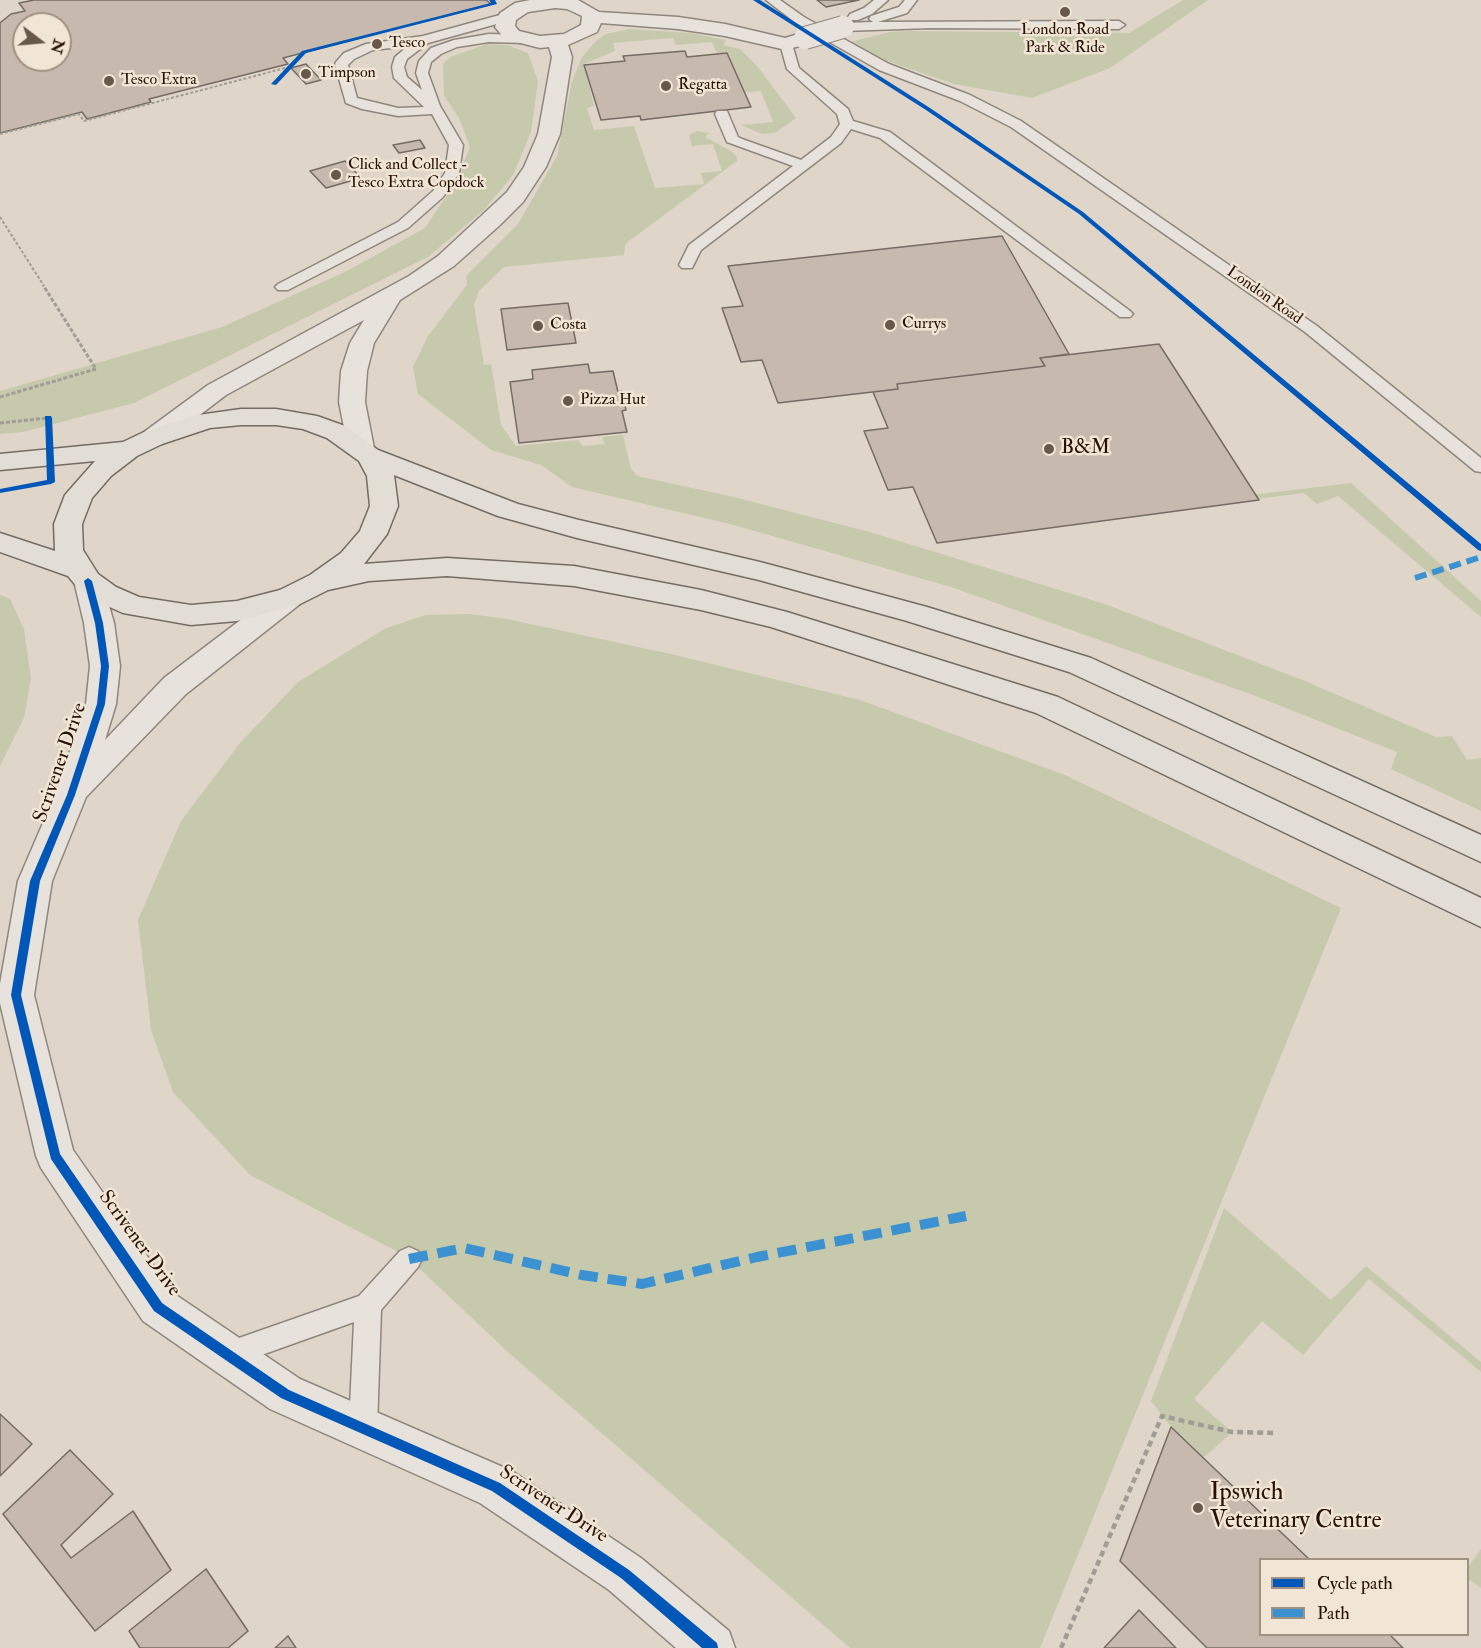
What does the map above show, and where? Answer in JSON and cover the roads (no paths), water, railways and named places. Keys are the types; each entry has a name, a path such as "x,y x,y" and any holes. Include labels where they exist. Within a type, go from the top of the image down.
{"main road":[{"path":"83,575 69,550 68,524 79,495 101,470 128,450 153,438 207,421 241,417 276,417 308,422 336,432 365,452 508,510 577,529 760,571 917,614 1080,665 1481,849"},
{"path":"0,462 128,450"},
{"path":"0,542 83,575 106,594 134,606 192,615 237,611 290,597 320,582 351,560 373,534 384,506 381,476 365,452"},
{"path":"320,582 369,572 447,567 574,576 701,600 777,619 1047,705 1481,913"}],"street":[{"path":"593,17 590,28 583,34 557,41 525,39 512,34 505,27 507,17 522,7 540,1 571,4 584,8 593,17 678,23 725,30 786,44 843,27"},
{"path":"153,438 218,390 390,297 446,261 472,240 515,196 535,166 551,124 562,57 557,41"},
{"path":"365,452 351,402 354,371 362,343 390,297"},
{"name":"Scrivener Drive","path":"83,575 99,623 105,666 101,704 71,795 35,881 8,997 55,1156 158,1307 285,1394 496,1487 625,1574 712,1648"},
{"name":"Scrivener Drive","path":"71,795 175,686 290,597"}],"lane":[{"name":"London Road","path":"772,0 800,20 884,67 965,98 1016,124 1311,329 1481,467"},
{"path":"843,27 851,18 868,11 882,0"},
{"path":"843,27 896,13 911,0"},
{"path":"436,110 398,112 367,106 351,100 341,66 349,56 370,47 424,40 507,17"},
{"path":"843,27 895,25 1119,26"},
{"path":"284,287 392,232 413,218 438,194 452,173 456,145 436,110 422,73 424,61 436,51 454,44 489,38 525,39"},
{"path":"424,40 401,57 398,67 401,78 436,110"},
{"path":"786,44 793,69 833,101 843,112 847,124"},
{"path":"722,114 732,139 803,165"},
{"path":"687,266 694,248 836,140 847,124"},
{"path":"847,124 885,135 1125,314"},
{"path":"228,1354 368,1305 410,1259"},
{"path":"363,1428 368,1305"}],"place":[{"name":"London Road Park & Ride","path":"1065,12"},
{"name":"Tesco","path":"377,44"},
{"name":"Timpson","path":"306,74"},
{"name":"Tesco Extra","path":"109,81"},
{"name":"Regatta","path":"666,86"},
{"name":"Click and Collect - Tesco Extra Copdock","path":"336,175"},
{"name":"Currys","path":"890,325"},
{"name":"Costa","path":"538,326"},
{"name":"Pizza Hut","path":"568,401"},
{"name":"B&M","path":"1049,449"},
{"name":"Ipswich Veterinary Centre","path":"1198,1508"}]}
